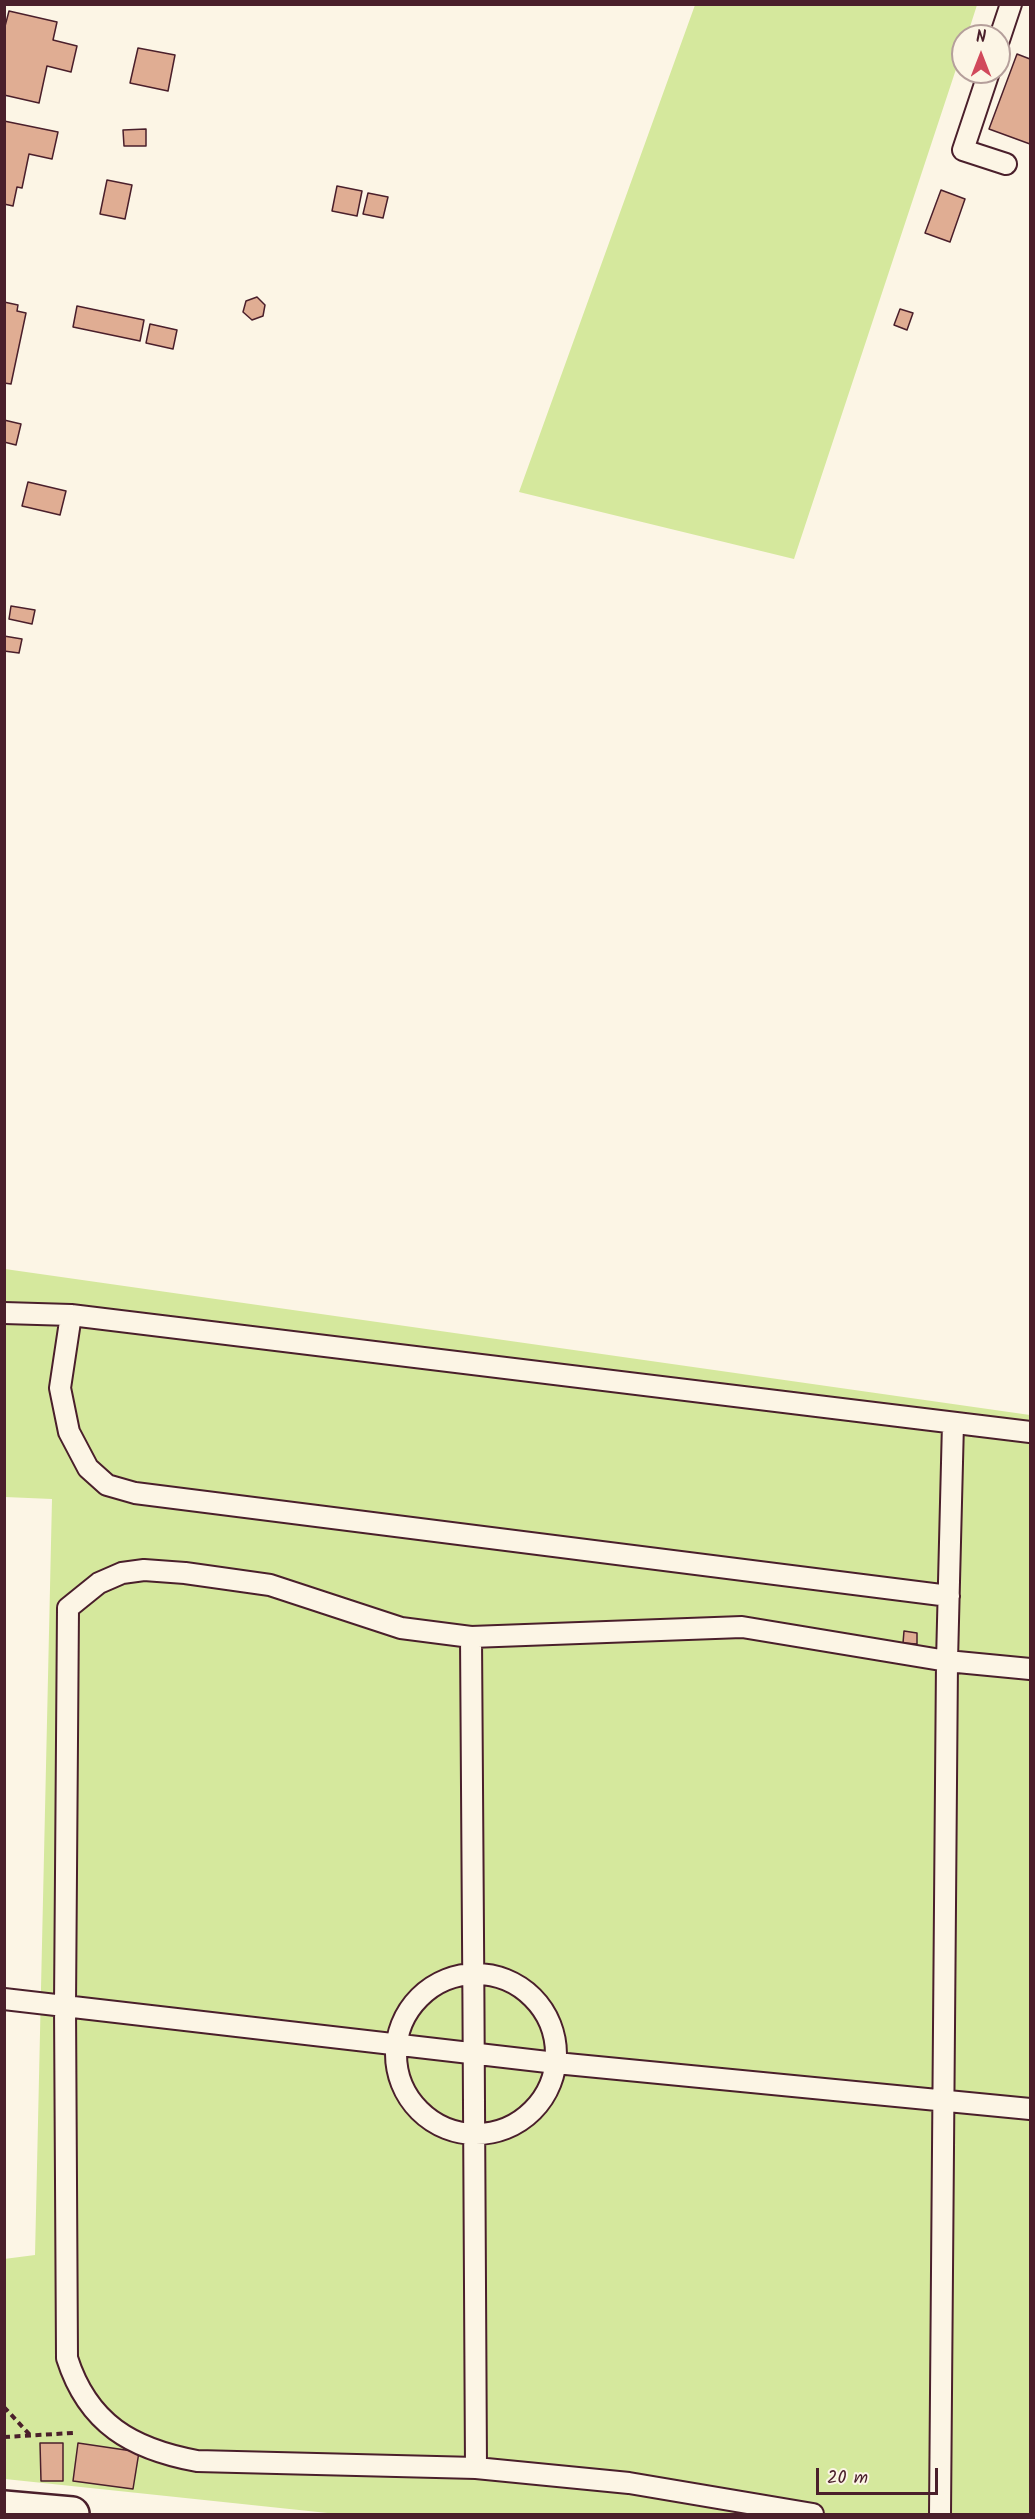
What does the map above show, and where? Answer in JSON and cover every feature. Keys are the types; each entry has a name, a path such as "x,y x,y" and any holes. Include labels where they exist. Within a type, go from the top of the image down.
{"street":[{"path":"4,2508 72,2514"}],"lane":[{"path":"1004,24 1011,4"},
{"path":"985,84 963,150 1006,164"},
{"path":"4,1313 71,1316 1030,1432"},
{"path":"71,1316 60,1388 69,1432 88,1468 107,1485 135,1494 949,1596"},
{"path":"940,2514 947,1661 953,1423"},
{"path":"813,2514 629,2483 476,2468 197,2461 163,2455 131,2442 116,2431 75,2384 67,2358 65,2005 68,1608 99,1583 122,1573 144,1570 185,1573 270,1585 401,1628 471,1637 742,1627 947,1661 1030,1669"},
{"path":"471,1637 473,1974 477,2135 476,2468"},
{"path":"473,1974 496,1976 518,1985 536,2000 549,2019 556,2040 556,2063 551,2085 539,2105 522,2121 501,2131 477,2135 455,2133 434,2123 416,2109 403,2090 396,2068 395,2045 401,2023 413,2003 430,1987 451,1977 473,1974"},
{"path":"4,1998 556,2063 1030,2109"}],"path":[{"path":"4,2407 31,2436"},
{"path":"4,2437 116,2431"}],"green space":[{"path":"695,5 977,5 971,24 951,24 951,84 794,559 519,492"},
{"path":"5,1269 1030,1415 1030,2514 337,2514 5,2479 4,2259 35,2255 52,1499 5,1497"}],"building":[{"path":"9,11 57,22 53,40 77,46 71,72 47,66 39,103 4,95 4,30"},
{"path":"138,48 175,55 168,91 130,83"},
{"path":"1017,54 1030,59 1030,144 989,129 1006,84 1011,84 1011,70"},
{"path":"4,121 58,132 52,159 29,154 22,188 17,187 13,206 4,204"},
{"path":"146,129 146,146 124,146 123,130"},
{"path":"107,180 132,185 125,219 100,214"},
{"path":"337,186 362,191 357,216 332,211"},
{"path":"941,190 965,199 950,242 925,233"},
{"path":"368,193 388,197 383,218 363,214"},
{"path":"257,297 265,305 263,316 252,320 243,312 246,301"},
{"path":"4,302 18,305 17,311 26,313 11,384 4,383"},
{"path":"77,306 144,320 140,341 73,327"},
{"path":"900,309 913,313 907,330 894,325"},
{"path":"150,324 177,330 173,349 146,343"},
{"path":"4,420 21,424 16,445 4,442"},
{"path":"28,482 66,491 60,515 22,506"},
{"path":"11,606 35,610 32,624 9,619"},
{"path":"4,636 22,639 19,653 4,651"},
{"path":"904,1631 917,1633 917,1644 903,1643"},
{"path":"40,2443 63,2443 63,2481 41,2481"},
{"path":"78,2443 139,2452 133,2489 73,2481"}]}
